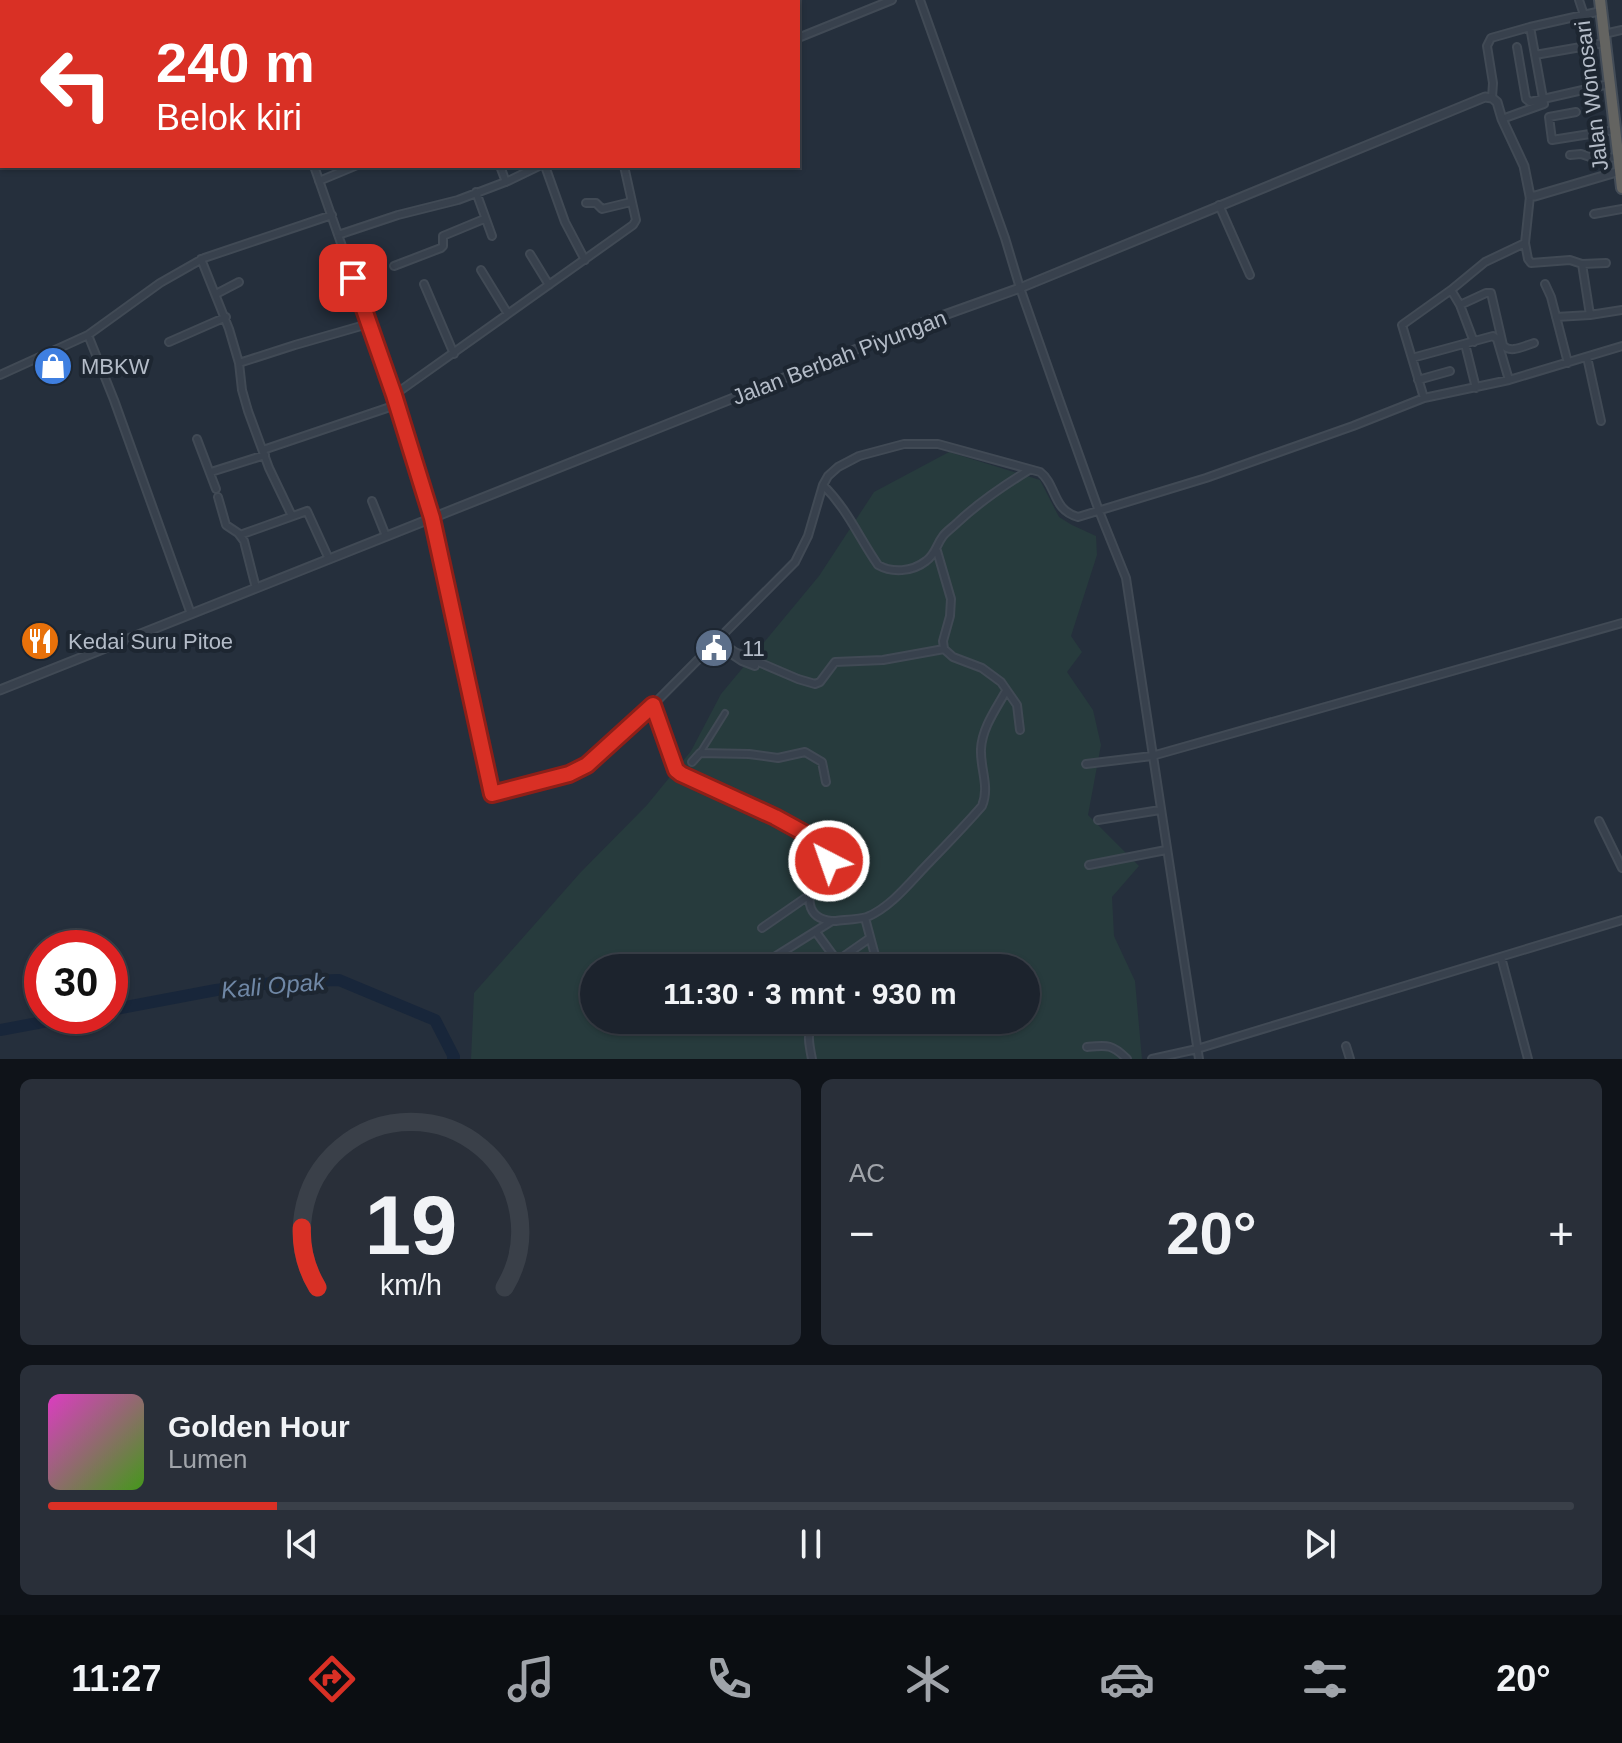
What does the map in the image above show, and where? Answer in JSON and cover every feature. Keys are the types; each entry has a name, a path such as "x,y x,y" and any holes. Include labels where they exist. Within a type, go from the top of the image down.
{"highway":[{"name":"Jalan Wonosari","path":"1600,6 1616,104 1615,130 1622,188"}],"street":[{"path":"800,37 875,4 892,0"},
{"path":"920,0 1099,511 1126,578 1199,1059"},
{"path":"1579,0 1584,15"},
{"path":"1600,6 1584,15 1530,27 1488,41 1487,46 1493,83 1492,98 1497,102 1524,166 1530,196 1525,243 1531,263 1570,260 1582,264 1606,263"},
{"path":"1502,119 1544,104 1530,27"},
{"path":"1535,55 1604,39 1622,30"},
{"path":"1517,47 1526,99 1530,102 1613,86"},
{"name":"Jalan Berbah Piyungan","path":"0,690 908,329 1020,288 1485,97 1492,98"},
{"path":"1576,112 1549,117 1552,140 1615,130"},
{"path":"1570,155 1581,154 1596,159 1619,153"},
{"path":"315,168 394,395 432,518 492,794 580,770 653,705 795,562 808,536 828,476 859,456 904,444 938,444 1040,472 1047,477 1065,511 1078,517 1206,478 1424,398 1509,380 1622,346"},
{"path":"319,181 350,168"},
{"path":"501,168 506,182"},
{"path":"338,235 447,203 535,168"},
{"path":"546,168 565,222 585,260"},
{"path":"394,395 635,223 624,168"},
{"path":"1530,196 1621,173"},
{"path":"476,192 492,236"},
{"path":"586,203 596,203 602,209 631,202"},
{"path":"1219,205 1250,275"},
{"path":"1594,214 1622,209"},
{"path":"0,375 88,335 160,283 201,259 332,215"},
{"path":"394,266 441,248 444,235 484,219"},
{"path":"1424,398 1403,328 1404,322 1485,262 1525,243"},
{"path":"530,254 549,285"},
{"path":"201,259 226,317 239,363 242,390 264,452 292,516"},
{"path":"1582,264 1590,315"},
{"path":"481,270 508,314"},
{"path":"216,294 239,282"},
{"path":"424,284 454,354"},
{"path":"1545,284 1568,363"},
{"path":"1451,290 1474,342"},
{"path":"1460,305 1491,293 1505,348 1510,350 1534,343"},
{"path":"1556,317 1622,310"},
{"path":"169,342 226,317"},
{"path":"239,363 368,324"},
{"path":"88,335 191,614"},
{"path":"1412,358 1490,336 1497,339 1509,380"},
{"path":"1465,344 1476,388"},
{"path":"1587,357 1601,421"},
{"path":"1418,380 1450,371"},
{"path":"211,472 396,405"},
{"path":"197,439 211,472 226,525 240,535 248,552 256,588"},
{"path":"823,485 848,515 878,565 899,571 924,563 937,551 942,537 964,516 1029,470"},
{"path":"372,501 386,536"},
{"path":"240,535 307,511 329,559"},
{"path":"937,551 951,599 944,649 953,657 982,668 1001,682 1017,705 1020,730"},
{"path":"1086,764 1152,756 1622,623"},
{"path":"717,642 815,684 835,662 883,660 944,649"},
{"path":"717,642 742,661 755,666"},
{"path":"811,894 812,910 823,919 832,921 865,918 902,891 982,806 986,789 981,745 986,726 1006,691"},
{"path":"653,705 676,770 775,817 825,846 829,853 829,861 811,894 762,928"},
{"path":"692,762 725,713"},
{"path":"700,753 778,758 805,752 822,762 826,782"},
{"path":"1098,820 1160,810"},
{"path":"1599,821 1622,868"},
{"path":"1089,865 1166,850"},
{"path":"865,918 875,954"},
{"path":"1152,1059 1197,1049 1622,920"},
{"path":"779,954 832,921"},
{"path":"816,932 832,954"},
{"path":"849,954 870,938"},
{"path":"1501,957 1528,1059"},
{"path":"808,1034 812,1059"},
{"path":"1087,1047 1109,1046 1127,1059"},
{"path":"1346,1046 1350,1059"}],"green space":[{"path":"949,452 1040,480 1059,517 1096,536 1097,555 1071,636 1082,652 1067,672 1093,710 1101,745 1088,815 1139,866 1112,897 1114,936 1135,981 1142,1059 471,1059 474,993 580,873 647,805 691,751 721,694 819,576 874,492"}],"waterway":[{"name":"Kali Opak","path":"128,1007 216,990 280,982 339,980 435,1020 453,1059"},
{"name":"Kali Opak","path":"0,1030 24,1026"}],"place":[{"name":"MBKW","path":"53,366"},
{"name":"Kedai Suru Pitoe","path":"40,641"},
{"name":"11","path":"714,648"}],"route":[{"path":"353,278 432,518 492,794 580,770 653,705 676,770 815,839 828,849 829,861"}]}
